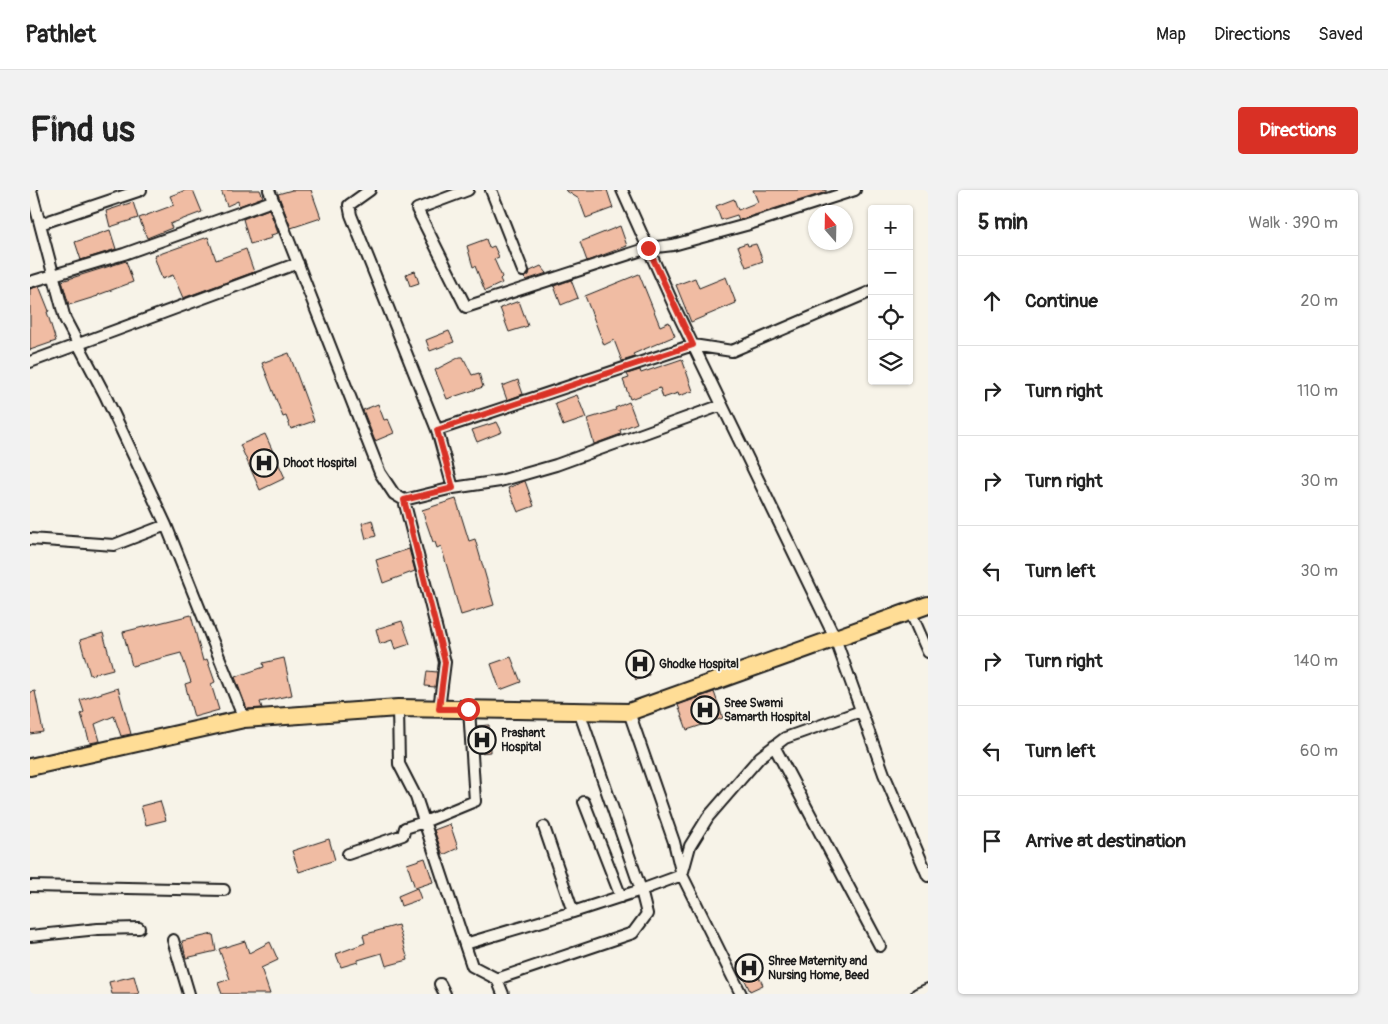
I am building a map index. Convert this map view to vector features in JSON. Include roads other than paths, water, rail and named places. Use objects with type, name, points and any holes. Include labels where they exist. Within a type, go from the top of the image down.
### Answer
[{"type":"main road","points":[[30,767],[244,719],[398,708],[629,712],[928,605]]},
{"type":"street","points":[[31,190],[65,319],[105,395],[166,524],[244,719]]},
{"type":"street","points":[[40,224],[141,190]]},
{"type":"street","points":[[269,190],[380,474],[394,494],[404,500],[453,488],[500,481],[556,465],[722,404]]},
{"type":"street","points":[[370,190],[349,205],[351,215],[437,430],[453,488]]},
{"type":"street","points":[[468,190],[417,209],[466,307],[648,248],[673,246],[855,190]]},
{"type":"street","points":[[491,190],[522,271]]},
{"type":"street","points":[[622,190],[693,345],[835,638],[884,774],[928,876]]},
{"type":"street","points":[[30,282],[124,254],[272,201]]},
{"type":"street","points":[[30,362],[298,263]]},
{"type":"street","points":[[437,430],[693,345],[732,351],[868,293]]},
{"type":"street","points":[[404,500],[445,662],[439,709]]},
{"type":"street","points":[[30,539],[114,545],[166,524]]},
{"type":"street","points":[[910,611],[928,652]]},
{"type":"street","points":[[398,708],[399,764],[416,797],[472,966],[497,979],[503,994]]},
{"type":"street","points":[[348,854],[402,835],[405,828],[475,801],[468,709]]},
{"type":"street","points":[[682,875],[690,846],[708,818],[760,757],[785,738],[861,710]]},
{"type":"street","points":[[497,979],[633,933],[647,914],[641,890],[580,711]]},
{"type":"street","points":[[629,712],[674,842],[682,875],[741,994]]},
{"type":"street","points":[[774,746],[880,946]]},
{"type":"street","points":[[584,802],[621,897]]},
{"type":"street","points":[[544,827],[573,912]]},
{"type":"street","points":[[465,944],[621,897],[682,875]]},
{"type":"street","points":[[30,886],[224,890]]},
{"type":"street","points":[[30,936],[98,929],[140,928]]},
{"type":"street","points":[[173,940],[189,994]]},
{"type":"street","points":[[440,984],[445,994]]},
{"type":"street","points":[[917,994],[928,989]]},
{"type":"place","name":"Dhoot Hospital","points":[[264,463]]},
{"type":"place","name":"Ghodke Hospital","points":[[640,664]]},
{"type":"place","name":"Sree Swami Samarth Hospital","points":[[705,710]]},
{"type":"place","name":"Prashant Hospital","points":[[482,740]]},
{"type":"place","name":"Shree Maternity and Nursing Home, Beed","points":[[749,968]]}]
